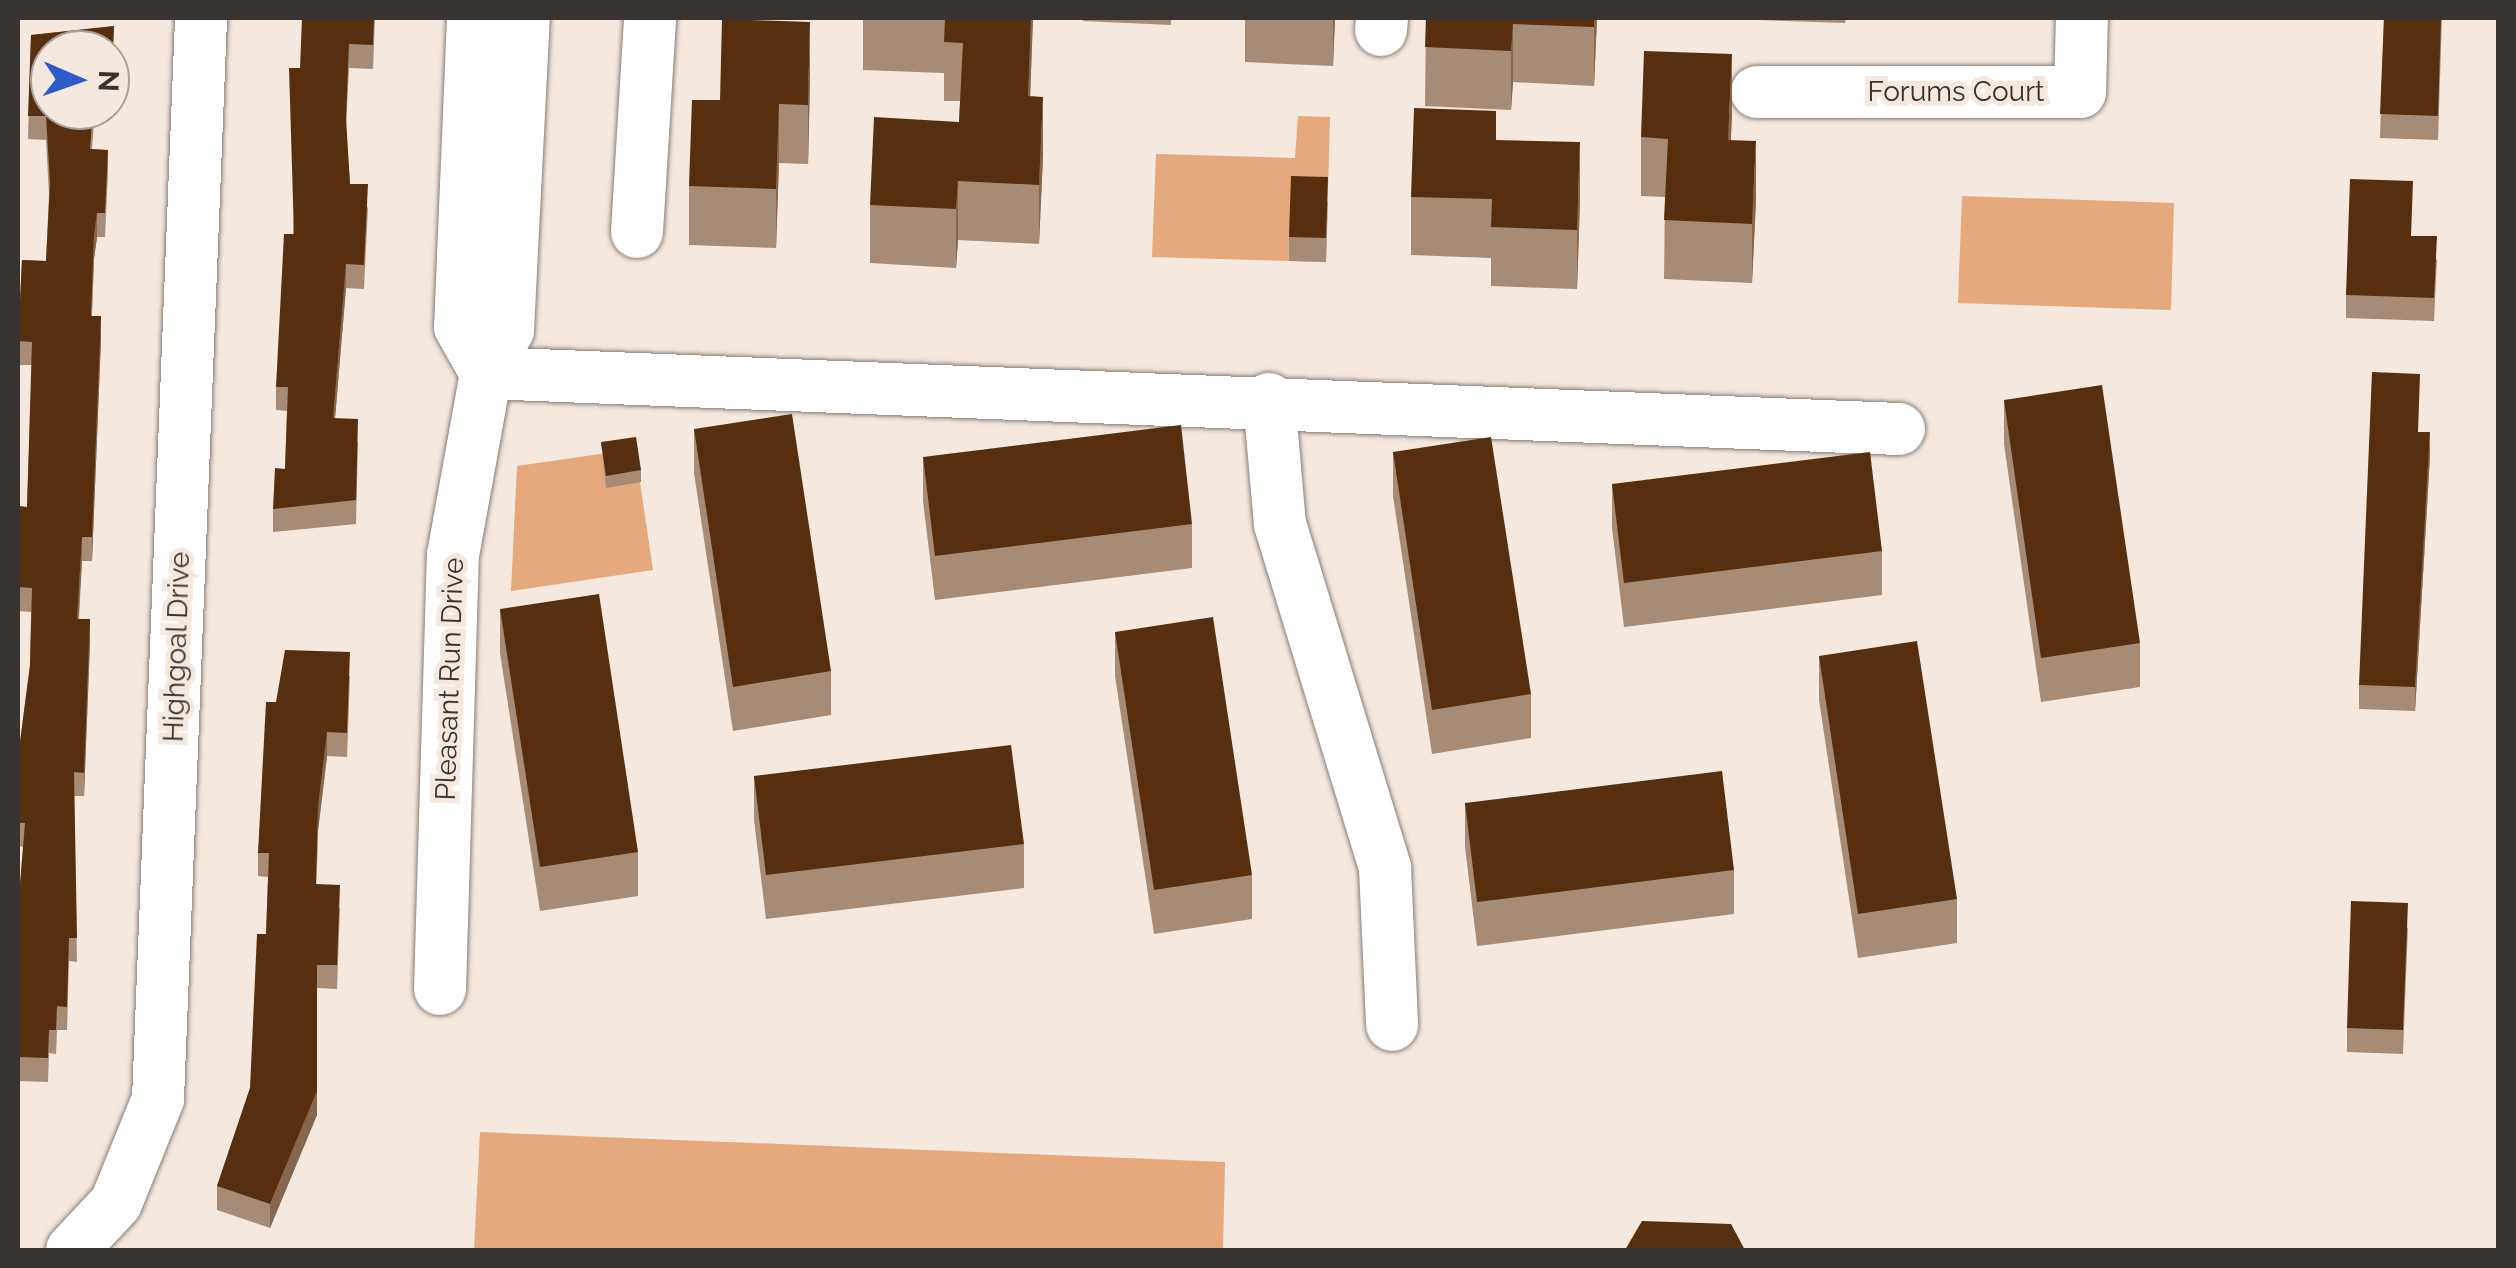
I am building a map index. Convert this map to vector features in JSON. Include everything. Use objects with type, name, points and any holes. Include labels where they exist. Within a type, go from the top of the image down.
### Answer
[{"type":"street","name":"Highgoal Drive","points":[[72,1250],[125,1187],[158,1099],[201,18]]},
{"type":"street","points":[[473,18],[460,328],[486,373],[1268,399],[1899,429]]},
{"type":"street","name":"Pleasant Run Drive","points":[[440,989],[453,555],[486,373],[508,330],[524,18]]},
{"type":"street","points":[[636,232],[650,18]]},
{"type":"street","name":"Forums Court","points":[[1757,92],[2080,92],[2082,18]]},
{"type":"street","points":[[1268,399],[1280,524],[1385,868],[1392,1025]]},
{"type":"shaded area","points":[[1298,116],[1330,117],[1326,262],[1152,257],[1156,154],[1295,158]]},
{"type":"shaded area","points":[[1962,196],[2174,203],[2171,310],[1958,303]]},
{"type":"shaded area","points":[[635,449],[653,570],[511,591],[517,466]]},
{"type":"shaded area","points":[[480,1132],[1225,1162],[1223,1250],[474,1250]]},
{"type":"building","points":[[302,18],[374,18],[373,45],[349,44],[346,118],[350,184],[368,184],[364,265],[346,264],[333,418],[358,419],[356,500],[273,509],[275,468],[285,469],[288,387],[276,387],[284,234],[294,234],[289,68],[300,68]]},
{"type":"building","points":[[945,18],[1031,18],[1028,96],[1043,97],[1039,185],[958,181],[956,209],[870,205],[874,117],[959,122],[963,43],[944,42]]},
{"type":"building","points":[[1426,18],[1594,18],[1594,27],[1513,24],[1511,51],[1425,47]]},
{"type":"building","points":[[2384,18],[2441,18],[2438,116],[2380,114]]},
{"type":"building","points":[[722,19],[810,22],[808,105],[779,104],[776,189],[689,186],[692,100],[720,100]]},
{"type":"building","points":[[114,26],[114,30],[77,30]]},
{"type":"building","points":[[1644,51],[1732,54],[1728,140],[1756,141],[1752,224],[1664,220],[1668,139],[1641,137]]},
{"type":"building","points":[[1414,108],[1496,111],[1496,140],[1580,142],[1577,230],[1491,227],[1492,199],[1411,197]]},
{"type":"building","points":[[47,130],[91,130],[90,149],[108,150],[105,213],[97,213],[94,235],[91,316],[101,316],[92,537],[82,537],[77,619],[90,619],[84,773],[74,772],[77,938],[69,938],[67,1007],[57,1006],[56,1030],[49,1030],[48,1058],[18,1057],[18,909],[25,823],[18,823],[18,742],[30,665],[32,588],[18,587],[18,506],[27,507],[32,342],[18,341],[22,260],[46,261],[50,183]]},
{"type":"building","points":[[1291,176],[1328,177],[1326,238],[1289,237]]},
{"type":"building","points":[[2350,179],[2413,181],[2411,236],[2437,236],[2434,298],[2346,295]]},
{"type":"building","points":[[2372,372],[2420,374],[2418,432],[2430,432],[2415,687],[2359,685]]},
{"type":"building","points":[[2102,385],[2140,643],[2041,658],[2004,400]]},
{"type":"building","points":[[792,414],[831,671],[733,687],[694,429]]},
{"type":"building","points":[[1181,425],[1192,524],[935,556],[923,457]]},
{"type":"building","points":[[636,437],[641,470],[606,476],[601,442]]},
{"type":"building","points":[[1491,437],[1531,694],[1432,710],[1393,452]]},
{"type":"building","points":[[1870,452],[1882,551],[1624,583],[1612,484]]},
{"type":"building","points":[[599,594],[638,852],[540,867],[500,609]]},
{"type":"building","points":[[1213,617],[1252,875],[1154,890],[1115,632]]},
{"type":"building","points":[[1917,641],[1957,899],[1858,914],[1819,656]]},
{"type":"building","points":[[285,650],[350,652],[347,733],[327,732],[318,807],[316,884],[340,885],[337,965],[317,965],[317,1091],[270,1204],[217,1186],[250,1088],[257,934],[266,934],[269,853],[258,853],[266,702],[276,702]]},
{"type":"building","points":[[1011,745],[1024,844],[766,875],[754,776]]},
{"type":"building","points":[[1722,771],[1734,870],[1477,902],[1465,803]]},
{"type":"building","points":[[2351,901],[2408,903],[2403,1030],[2347,1028]]},
{"type":"building","points":[[1642,1221],[1731,1224],[1745,1250],[1625,1250]]}]
